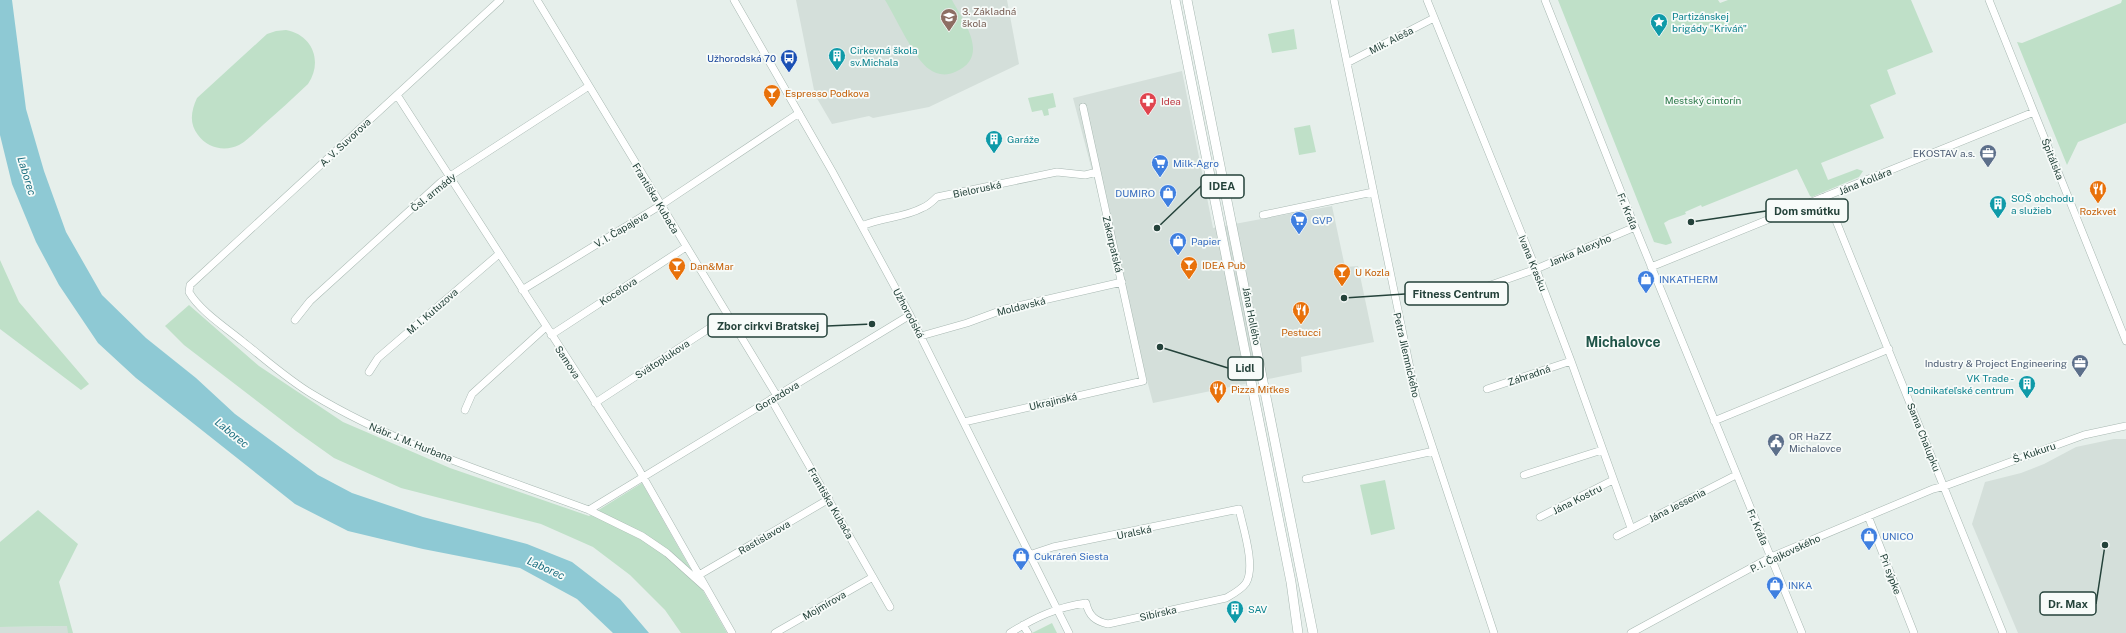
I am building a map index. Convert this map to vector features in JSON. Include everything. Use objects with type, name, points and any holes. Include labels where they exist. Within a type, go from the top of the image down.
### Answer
[{"type":"street","name":"A. V. Suvorova","points":[[190,285],[500,0]]},
{"type":"street","name":"Františka Kubača","points":[[536,0],[728,316],[890,607]]},
{"type":"street","name":"Užhorodská","points":[[734,0],[799,113],[910,315],[1069,633]]},
{"type":"street","name":"Jána Hollého","points":[[1175,0],[1291,582],[1298,633]]},
{"type":"street","name":"Jána Hollého","points":[[1187,0],[1263,373],[1313,633]]},
{"type":"street","name":"Petra Jilemnického","points":[[1334,0],[1416,397],[1494,633]]},
{"type":"street","name":"Ivana Krasku","points":[[1427,0],[1536,269],[1571,360],[1631,528]]},
{"type":"street","name":"Fr. Kráľa","points":[[1545,0],[1651,267],[1802,633]]},
{"type":"street","name":"Špitálska","points":[[1989,0],[2126,341]]},
{"type":"street","name":"Mik. Aleša","points":[[1347,63],[1434,18]]},
{"type":"street","points":[[1185,50],[1196,47]]},
{"type":"street","name":"Čsl. armády","points":[[295,320],[310,301],[442,182],[589,86]]},
{"type":"street","name":"Samova","points":[[397,95],[643,476],[732,633]]},
{"type":"street","name":"Zakarpatská","points":[[1083,107],[1143,381]]},
{"type":"street","name":"Jána Kollára","points":[[1651,267],[2034,112]]},
{"type":"street","name":"V. I. Čapajeva","points":[[522,290],[661,205],[799,113]]},
{"type":"street","name":"Bieloruská","points":[[862,226],[878,219],[920,210],[937,197],[1057,172],[1085,174],[1097,172]]},
{"type":"street","points":[[1263,215],[1373,192]]},
{"type":"street","name":"Sama Chalupku","points":[[1826,196],[1945,486],[2003,633]]},
{"type":"street","name":"Janka Alexyho","points":[[1457,297],[1536,269],[1635,227]]},
{"type":"street","name":"Koceľova","points":[[551,335],[686,247]]},
{"type":"street","name":"M. I. Kutuzova","points":[[369,372],[378,358],[499,254]]},
{"type":"street","name":"Moldavská","points":[[921,336],[967,323],[1005,309],[1122,282]]},
{"type":"street","name":"Nábr. J. M. Hurbana","points":[[190,285],[189,292],[191,295],[229,330],[293,381],[347,414],[399,440],[589,510],[642,536],[667,553],[706,588]]},
{"type":"street","name":"Gorazdova","points":[[643,476],[910,315]]},
{"type":"street","name":"Svätoplukova","points":[[595,403],[728,316]]},
{"type":"street","points":[[465,410],[472,394],[546,327]]},
{"type":"street","points":[[1714,421],[1889,349]]},
{"type":"street","name":"Záhradná","points":[[1487,389],[1571,360]]},
{"type":"street","points":[[1250,375],[1263,373]]},
{"type":"street","name":"Ukrajinská","points":[[964,422],[1143,381]]},
{"type":"street","name":"Š. Kukuru","points":[[1945,486],[2012,460],[2084,435],[2126,426]]},
{"type":"street","points":[[1524,475],[1602,450]]},
{"type":"street","points":[[1306,479],[1434,452]]},
{"type":"street","name":"Jána Jessenia","points":[[1617,536],[1736,475]]},
{"type":"street","points":[[589,510],[643,476]]},
{"type":"street","name":"Jána Kostru","points":[[1540,517],[1613,480]]},
{"type":"street","name":"P. I. Čajkovského","points":[[1631,633],[1770,557],[1932,489],[1945,486]]},
{"type":"street","name":"Rastislavova","points":[[699,575],[829,499]]},
{"type":"street","name":"Uralská","points":[[1029,555],[1054,547],[1239,509],[1250,571],[1240,590]]},
{"type":"street","name":"Pri sýpke","points":[[1868,516],[1914,633]]},
{"type":"street","name":"Mojmírova","points":[[775,633],[873,577]]},
{"type":"street","points":[[1291,582],[1304,580]]},
{"type":"street","name":"Sibírska","points":[[1057,609],[1086,603],[1088,613],[1093,618],[1099,622],[1108,624],[1226,598],[1240,590]]},
{"type":"street","points":[[1010,633],[1057,609]]},
{"type":"street","points":[[1024,625],[1028,633]]},
{"type":"shaded area","points":[[796,0],[1007,0],[1019,64],[929,107],[873,118],[869,116],[832,124],[815,95]]},
{"type":"shaded area","points":[[1182,71],[1213,228],[1332,206],[1345,267],[1358,266],[1374,342],[1301,357],[1302,372],[1153,403],[1073,98]]},
{"type":"shaded area","points":[[2114,439],[2126,439],[2126,633],[2018,633],[1972,524],[1985,482],[2021,473],[2044,464],[2076,447]]},
{"type":"shaded area","points":[[68,626],[68,633],[0,633],[0,627]]},
{"type":"green space","points":[[885,0],[952,0],[963,18],[972,39],[973,48],[971,58],[966,66],[949,74],[938,74],[929,69],[918,57]]},
{"type":"green space","name":"Mestský cintorín","points":[[1558,0],[1718,0],[1720,3],[1728,0],[1911,0],[1933,52],[1887,70],[1896,94],[1870,105],[1884,138],[1821,163],[1828,180],[1857,169],[1863,171],[1859,177],[1812,197],[1810,196],[1797,169],[1702,207],[1701,205],[1685,212],[1686,214],[1669,220],[1664,223],[1672,243],[1666,245],[1654,242]]},
{"type":"green space","points":[[2122,0],[2126,0],[2126,123],[2078,142],[2067,165],[2017,42],[2022,43],[2121,3]]},
{"type":"green space","points":[[1294,29],[1297,49],[1272,53],[1268,34]]},
{"type":"green space","points":[[286,30],[303,37],[309,43],[313,51],[315,67],[308,84],[251,136],[239,145],[228,148],[217,148],[206,143],[195,131],[192,122],[193,108],[197,98],[267,34]]},
{"type":"green space","points":[[1053,93],[1056,107],[1048,109],[1049,115],[1044,116],[1042,110],[1032,112],[1028,98]]},
{"type":"green space","points":[[1310,125],[1316,152],[1299,155],[1294,128]]},
{"type":"green space","points":[[0,260],[19,302],[89,384],[81,390],[0,329]]},
{"type":"green space","points":[[189,305],[259,366],[343,422],[450,468],[589,516],[642,483],[727,633],[681,633],[665,610],[630,575],[593,547],[541,524],[401,488],[334,458],[296,431],[184,345],[165,326]]},
{"type":"green space","points":[[1385,480],[1395,529],[1371,535],[1360,485]]},
{"type":"green space","points":[[38,510],[78,544],[59,582],[73,633],[68,633],[67,626],[0,627],[0,542]]},
{"type":"green space","points":[[1052,623],[1057,633],[1032,633]]},
{"type":"water","name":"Laborec","points":[[0,0],[12,0],[26,109],[44,171],[66,232],[102,295],[146,338],[196,378],[235,414],[318,475],[352,493],[423,517],[527,544],[572,562],[620,599],[649,633],[613,633],[577,599],[520,568],[423,549],[348,531],[295,504],[136,378],[98,343],[59,285],[36,242],[12,184],[0,135]]},
{"type":"place","name":"3. Základná škola","points":[[949,32]]},
{"type":"place","name":"Partizánskej brigády \"Kriváň\"","points":[[1659,37]]},
{"type":"place","name":"Cirkevná škola sv.Michala","points":[[837,71]]},
{"type":"place","name":"Užhorodská 70","points":[[789,73]]},
{"type":"place","name":"Espresso Podkova","points":[[772,108]]},
{"type":"place","name":"Idea","points":[[1148,116]]},
{"type":"place","name":"Garáže","points":[[994,154]]},
{"type":"place","name":"EKOSTAV a.s.","points":[[1988,168]]},
{"type":"place","name":"Milk-Agro","points":[[1160,178]]},
{"type":"place","name":"Rozkvet","points":[[2098,204]]},
{"type":"place","name":"DUMIRO","points":[[1168,208]]},
{"type":"place","name":"SOŠ obchodu a služieb","points":[[1998,219]]},
{"type":"place","name":"Dom smútku","points":[[1691,222]]},
{"type":"place","name":"IDEA","points":[[1157,228]]},
{"type":"place","name":"GVP","points":[[1299,235]]},
{"type":"place","name":"Papier","points":[[1178,256]]},
{"type":"place","name":"IDEA Pub","points":[[1189,280]]},
{"type":"place","name":"Dan&Mar","points":[[677,281]]},
{"type":"place","name":"U Kozla","points":[[1342,287]]},
{"type":"place","name":"INKATHERM","points":[[1646,294]]},
{"type":"place","name":"Fitness Centrum","points":[[1344,298]]},
{"type":"place","name":"Zbor cirkvi Bratskej","points":[[872,324]]},
{"type":"place","name":"Pestucci","points":[[1301,325]]},
{"type":"place","name":"Lidl","points":[[1160,347]]},
{"type":"place","name":"Industry & Project Engineering","points":[[2080,378]]},
{"type":"place","name":"VK Trade - Podnikaťeľské centrum","points":[[2027,399]]},
{"type":"place","name":"Pizza Miťkes","points":[[1218,404]]},
{"type":"place","name":"OR HaZZ Michalovce","points":[[1776,457]]},
{"type":"place","name":"Dr. Max","points":[[2105,545]]},
{"type":"place","name":"UNICO","points":[[1869,551]]},
{"type":"place","name":"Cukráreň Siesta","points":[[1021,571]]},
{"type":"place","name":"INKA","points":[[1775,600]]},
{"type":"place","name":"SAV","points":[[1235,624]]},
{"type":"district","name":"Michalovce","points":[[1623,342]]}]
